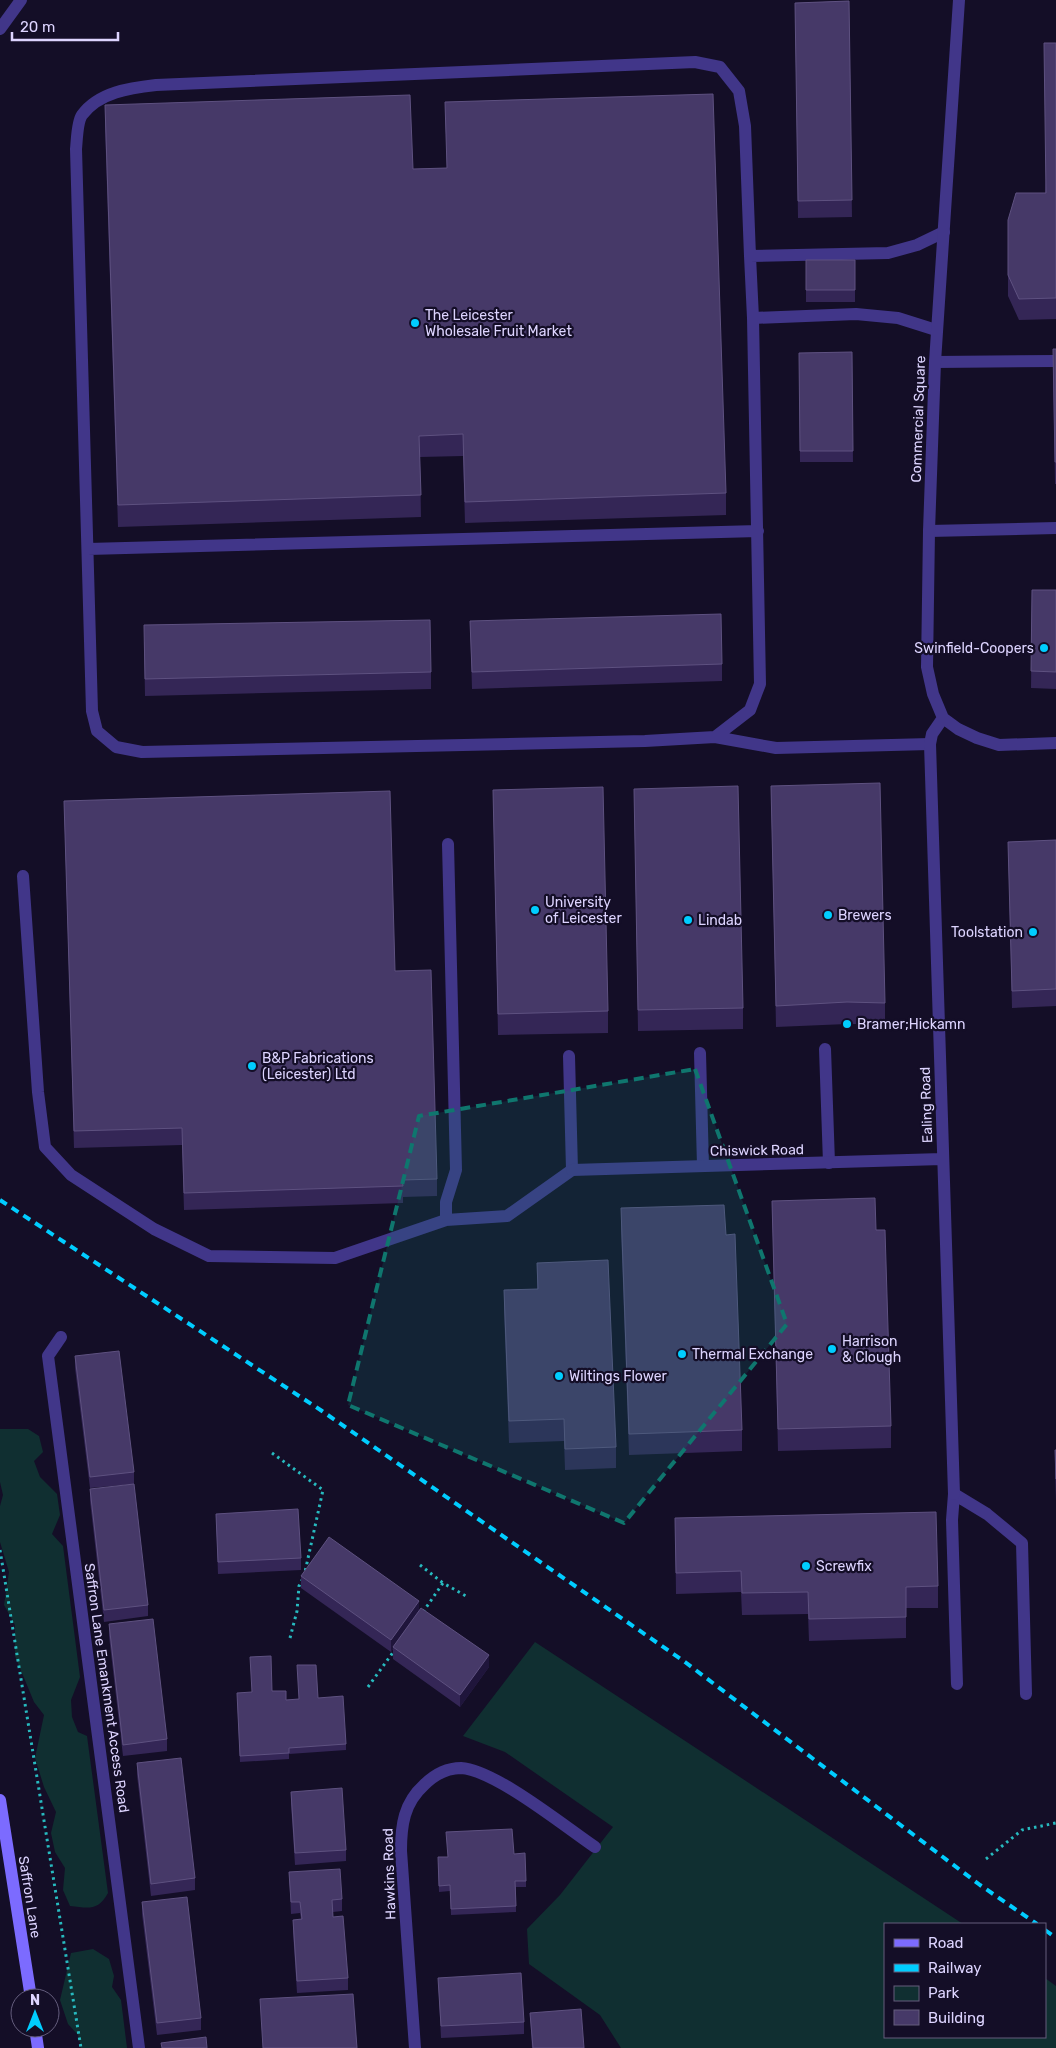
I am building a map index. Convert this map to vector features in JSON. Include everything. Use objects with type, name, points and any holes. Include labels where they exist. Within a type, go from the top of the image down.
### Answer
[{"type":"main road","name":"Saffron Lane","points":[[0,1800],[29,1988]]},
{"type":"street","points":[[0,29],[21,0]]},
{"type":"street","name":"Commercial Square","points":[[943,718],[933,694],[928,667],[929,532],[936,330],[959,0]]},
{"type":"street","points":[[715,737],[750,710],[760,684],[753,318],[745,126],[739,91],[720,68],[695,62],[156,84],[128,89],[99,99],[81,116],[76,149],[92,712],[98,731],[116,747],[142,752],[645,741],[715,737],[776,748],[930,744]]},
{"type":"street","points":[[750,256],[888,253],[917,244],[944,232]]},
{"type":"street","points":[[753,318],[856,314],[898,318],[936,330]]},
{"type":"street","points":[[935,362],[1056,361]]},
{"type":"street","points":[[929,532],[1056,528]]},
{"type":"street","points":[[88,549],[758,531]]},
{"type":"street","points":[[943,718],[958,729],[977,738],[999,744],[1056,742]]},
{"type":"street","name":"Ealing Road","points":[[943,718],[932,734],[930,744],[954,1494],[952,1520],[957,1684]]},
{"type":"street","points":[[446,1220],[446,1202],[456,1170],[448,844]]},
{"type":"street","points":[[23,876],[38,1092],[45,1147],[70,1176],[154,1229],[209,1256],[335,1258],[446,1220],[507,1216],[572,1170],[569,1056]]},
{"type":"street","points":[[825,1049],[829,1163]]},
{"type":"street","points":[[700,1053],[702,1166]]},
{"type":"street","name":"Chiswick Road","points":[[572,1170],[942,1159]]},
{"type":"street","name":"Saffron Lane Emankment Access Road","points":[[61,1337],[48,1356],[140,2048]]},
{"type":"street","points":[[954,1494],[988,1514],[1022,1543],[1026,1694]]},
{"type":"street","name":"Hawkins Road","points":[[415,2048],[401,1851],[401,1825],[409,1805],[419,1789],[441,1772],[460,1768],[482,1772],[501,1782],[595,1847]]},
{"type":"path","points":[[272,1453],[324,1490],[306,1572],[299,1586],[297,1611],[290,1638]]},
{"type":"path","points":[[0,1550],[81,2048]]},
{"type":"path","points":[[420,1565],[444,1583],[466,1596]]},
{"type":"path","points":[[420,1615],[444,1583]]},
{"type":"path","points":[[368,1687],[397,1647]]},
{"type":"path","points":[[986,1859],[1022,1830],[1056,1823]]},
{"type":"highlighted area","points":[[695,1069],[787,1324],[624,1523],[348,1405],[419,1116]]},
{"type":"green space","points":[[0,1429],[28,1429],[39,1436],[43,1452],[34,1461],[40,1477],[57,1494],[60,1515],[52,1534],[63,1546],[80,1677],[71,1700],[72,1717],[78,1732],[87,1736],[108,1893],[101,1903],[92,1907],[70,1906],[63,1890],[65,1868],[55,1852],[51,1833],[56,1812],[44,1787],[35,1758],[44,1715],[34,1702],[15,1656],[15,1625],[4,1605],[9,1572],[0,1542],[0,1506],[3,1495],[0,1482]]},
{"type":"green space","points":[[535,1642],[961,1923],[884,1923],[884,2038],[1046,2038],[1046,1979],[1056,1986],[1056,2048],[621,2048],[600,2015],[529,1964],[527,1929],[560,1895],[613,1827],[505,1752],[463,1736]]},
{"type":"green space","points":[[93,1949],[109,1959],[114,1976],[112,1987],[121,2000],[127,2048],[81,2048],[78,2035],[68,2024],[60,2000],[71,1953]]},
{"type":"building","points":[[849,1],[852,200],[798,201],[795,3]]},
{"type":"building","points":[[1044,43],[1056,43],[1056,298],[1019,299],[1008,275],[1008,220],[1016,193],[1046,193]]},
{"type":"building","name":"The Leicester Wholesale Fruit Market","points":[[713,94],[726,493],[465,502],[463,434],[419,436],[421,495],[118,505],[105,105],[410,95],[413,169],[447,168],[445,102]]},
{"type":"building","points":[[806,260],[855,260],[855,290],[806,290]]},
{"type":"building","points":[[1053,349],[1056,349],[1056,462],[1055,462]]},
{"type":"building","points":[[852,352],[853,451],[800,451],[799,353]]},
{"type":"building","name":"Swinfield-Coopers","points":[[1032,590],[1056,590],[1056,672],[1031,671]]},
{"type":"building","points":[[721,614],[722,664],[472,672],[470,621]]},
{"type":"building","points":[[430,620],[431,672],[145,679],[144,625]]},
{"type":"building","name":"Brewers","points":[[880,783],[885,1003],[847,1002],[776,1006],[771,786]]},
{"type":"building","name":"Lindab","points":[[738,786],[743,1008],[638,1010],[634,789]]},
{"type":"building","points":[[603,787],[608,1011],[498,1014],[493,790]]},
{"type":"building","name":"B&P Fabrications (Leicester) Ltd","points":[[390,791],[395,971],[431,970],[437,1179],[402,1180],[403,1186],[184,1193],[182,1128],[74,1131],[64,801]]},
{"type":"building","name":"Toolstation","points":[[1056,840],[1056,989],[1012,991],[1008,842]]},
{"type":"building","name":"Harrison & Clough","points":[[875,1198],[876,1230],[885,1230],[891,1426],[778,1429],[772,1201]]},
{"type":"building","name":"Thermal Exchange","points":[[724,1205],[726,1235],[735,1234],[742,1430],[629,1434],[621,1208]]},
{"type":"building","name":"Wiltings Flower","points":[[608,1260],[616,1447],[565,1449],[564,1419],[509,1421],[504,1290],[538,1289],[537,1263]]},
{"type":"building","points":[[119,1351],[134,1472],[90,1477],[75,1356]]},
{"type":"building","points":[[134,1484],[148,1605],[104,1610],[90,1489]]},
{"type":"building","points":[[298,1509],[301,1558],[218,1562],[216,1514]]},
{"type":"building","name":"Screwfix","points":[[936,1512],[938,1586],[906,1587],[906,1617],[809,1619],[808,1592],[742,1593],[741,1571],[676,1573],[675,1518]]},
{"type":"building","points":[[329,1537],[419,1601],[391,1640],[301,1576]]},
{"type":"building","points":[[421,1608],[489,1655],[460,1695],[393,1647]]},
{"type":"building","points":[[153,1619],[167,1739],[123,1745],[109,1624]]},
{"type":"building","points":[[271,1656],[272,1691],[286,1691],[286,1700],[299,1699],[297,1665],[316,1665],[318,1698],[343,1696],[346,1744],[289,1748],[289,1753],[240,1756],[237,1693],[252,1692],[250,1657]]},
{"type":"building","points":[[181,1758],[195,1878],[151,1884],[137,1763]]},
{"type":"building","points":[[342,1788],[346,1850],[295,1853],[291,1792]]},
{"type":"building","points":[[512,1829],[514,1854],[525,1853],[526,1881],[515,1881],[516,1906],[451,1909],[450,1885],[439,1886],[438,1857],[448,1857],[446,1832]]},
{"type":"building","points":[[340,1869],[342,1899],[332,1900],[333,1917],[343,1916],[348,1978],[297,1981],[293,1920],[302,1919],[300,1902],[291,1902],[289,1872]]},
{"type":"building","points":[[187,1897],[201,2018],[157,2023],[142,1902]]},
{"type":"building","points":[[521,1973],[524,2022],[441,2026],[438,1978]]},
{"type":"building","points":[[353,1994],[357,2048],[263,2048],[260,1999]]},
{"type":"building","points":[[581,2009],[584,2048],[533,2048],[530,2013]]},
{"type":"building","points":[[206,2037],[207,2048],[162,2048],[161,2043]]},
{"type":"railway","points":[[0,1200],[322,1411],[685,1662],[980,1885],[1036,1923]]},
{"type":"railway","points":[[1046,1931],[1056,1938]]},
{"type":"place","name":"The Leicester Wholesale Fruit Market","points":[[415,323]]},
{"type":"place","name":"Swinfield-Coopers","points":[[1044,648]]},
{"type":"place","name":"University of Leicester","points":[[535,910]]},
{"type":"place","name":"Brewers","points":[[828,915]]},
{"type":"place","name":"Lindab","points":[[688,920]]},
{"type":"place","name":"Toolstation","points":[[1033,932]]},
{"type":"place","name":"Bramer;Hickamn","points":[[847,1024]]},
{"type":"place","name":"B&P Fabrications (Leicester) Ltd","points":[[252,1066]]},
{"type":"place","name":"Harrison & Clough","points":[[832,1349]]},
{"type":"place","name":"Thermal Exchange","points":[[682,1354]]},
{"type":"place","name":"Wiltings Flower","points":[[559,1376]]},
{"type":"place","name":"Screwfix","points":[[806,1566]]}]
